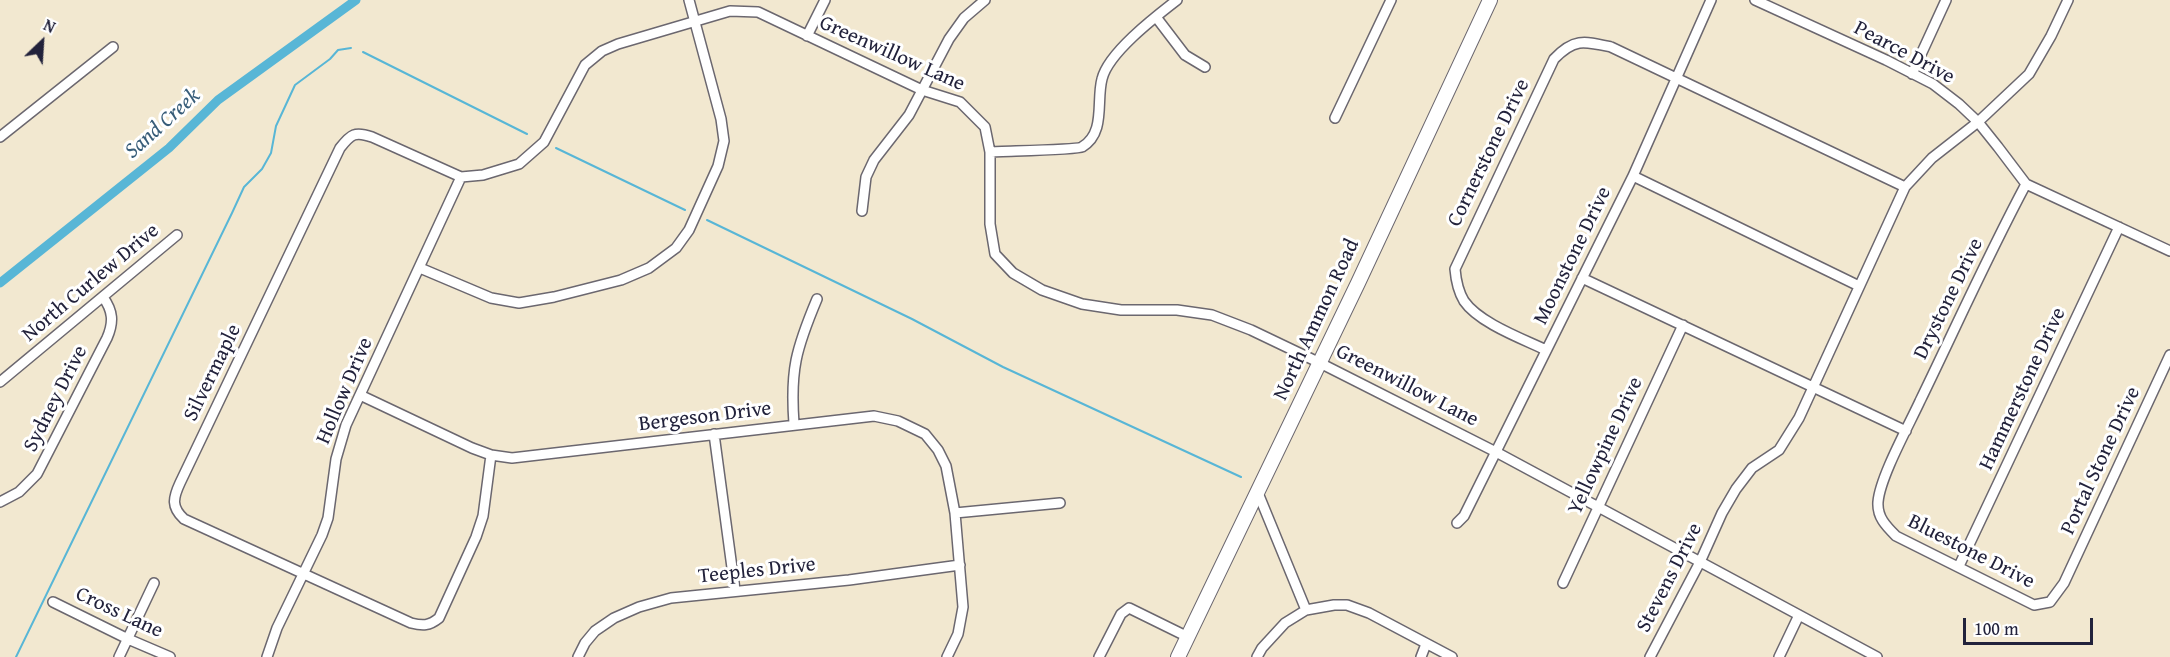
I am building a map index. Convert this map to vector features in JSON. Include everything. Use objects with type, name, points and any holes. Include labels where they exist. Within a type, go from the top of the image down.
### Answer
[{"type":"main road","name":"North Ammon Road","points":[[1178,657],[1320,363],[1490,0]]},
{"type":"street","points":[[420,268],[491,298],[519,303],[554,297],[621,280],[649,268],[676,248],[689,230],[718,166],[724,141],[721,119],[689,0]]},
{"type":"street","points":[[807,36],[825,0]]},
{"type":"street","points":[[862,211],[866,177],[874,160],[909,115],[949,39],[964,18],[985,0]]},
{"type":"street","points":[[990,152],[1080,148],[1093,137],[1100,112],[1102,79],[1112,58],[1177,0]]},
{"type":"street","points":[[1335,117],[1391,0]]},
{"type":"street","name":"Moonstone Drive","points":[[1457,523],[1464,516],[1633,176],[1711,0]]},
{"type":"street","name":"Pearce Drive","points":[[1755,0],[1933,84],[1978,122],[2025,184],[2170,251]]},
{"type":"street","points":[[1912,74],[1946,0]]},
{"type":"street","name":"Stevens Drive","points":[[1650,657],[1736,489],[1752,468],[1779,450],[1799,418],[1905,187],[1932,158],[1978,122],[2030,74],[2068,0]]},
{"type":"street","name":"Greenwillow Lane","points":[[461,177],[503,170],[519,164],[534,152],[554,127],[585,65],[602,51],[618,44],[730,11],[758,12],[922,90],[960,102],[985,127],[990,152],[990,224],[995,254],[1012,273],[1042,290],[1082,304],[1121,310],[1177,310],[1212,315],[1251,330],[1496,452],[1877,657]]},
{"type":"street","points":[[1156,17],[1185,55],[1205,67]]},
{"type":"street","name":"Cornerstone Drive","points":[[1546,350],[1484,318],[1465,303],[1457,286],[1455,269],[1554,59],[1566,47],[1586,42],[1611,47],[1905,187]]},
{"type":"street","points":[[0,137],[113,47]]},
{"type":"street","name":"Silvermaple","points":[[461,177],[360,132],[349,136],[340,148],[174,494],[177,512],[184,519],[411,623],[423,626],[432,624],[439,618],[476,537],[483,516],[491,455]]},
{"type":"street","points":[[1633,176],[1859,286]]},
{"type":"street","name":"Hollow Drive","points":[[267,657],[277,628],[328,518],[340,442],[461,177]]},
{"type":"street","name":"Drystone Drive","points":[[1906,430],[2025,184]]},
{"type":"street","name":"Hammerstone Drive","points":[[1959,566],[2119,227]]},
{"type":"street","name":"North Curlew Drive","points":[[0,382],[177,235]]},
{"type":"street","points":[[1582,278],[1906,430]]},
{"type":"street","name":"Sydney Drive","points":[[0,502],[19,492],[37,474],[102,348],[113,324],[108,304],[103,297]]},
{"type":"street","points":[[794,424],[792,399],[794,365],[802,333],[817,299]]},
{"type":"street","name":"Yellowpine Drive","points":[[1563,583],[1683,325]]},
{"type":"street","name":"Portal Stone Drive","points":[[2064,583],[2170,355]]},
{"type":"street","name":"Bergeson Drive","points":[[360,395],[472,448],[491,455],[512,458],[874,416],[898,421],[925,434],[938,450],[946,466],[955,513],[963,607],[958,634],[947,657]]},
{"type":"street","name":"Bluestone Drive","points":[[1906,430],[1878,501],[1879,516],[1896,536],[2034,604],[2050,602],[2064,583]]},
{"type":"street","points":[[714,434],[735,590]]},
{"type":"street","points":[[1258,493],[1306,610]]},
{"type":"street","points":[[955,513],[1060,504]]},
{"type":"street","name":"Teeples Drive","points":[[578,657],[585,643],[595,631],[614,618],[639,607],[671,598],[849,580],[960,565]]},
{"type":"street","points":[[119,657],[154,583]]},
{"type":"street","name":"Cross Lane","points":[[53,602],[170,657]]},
{"type":"street","points":[[1257,657],[1262,648],[1285,623],[1306,610],[1334,605],[1347,605],[1369,613],[1452,657]]},
{"type":"street","points":[[1099,657],[1121,614],[1129,609],[1188,637]]},
{"type":"street","points":[[1779,657],[1799,615]]},
{"type":"street","points":[[1421,657],[1426,644]]},
{"type":"waterway","name":"Sand Creek","points":[[0,283],[169,148],[218,100],[356,0]]},
{"type":"waterway","points":[[16,657],[244,187],[262,169],[271,153],[276,126],[295,85],[330,59],[338,50],[351,48]]},
{"type":"waterway","points":[[363,52],[527,134]]},
{"type":"waterway","points":[[556,148],[685,210]]},
{"type":"waterway","points":[[707,220],[912,319],[1003,367],[1241,477]]}]
